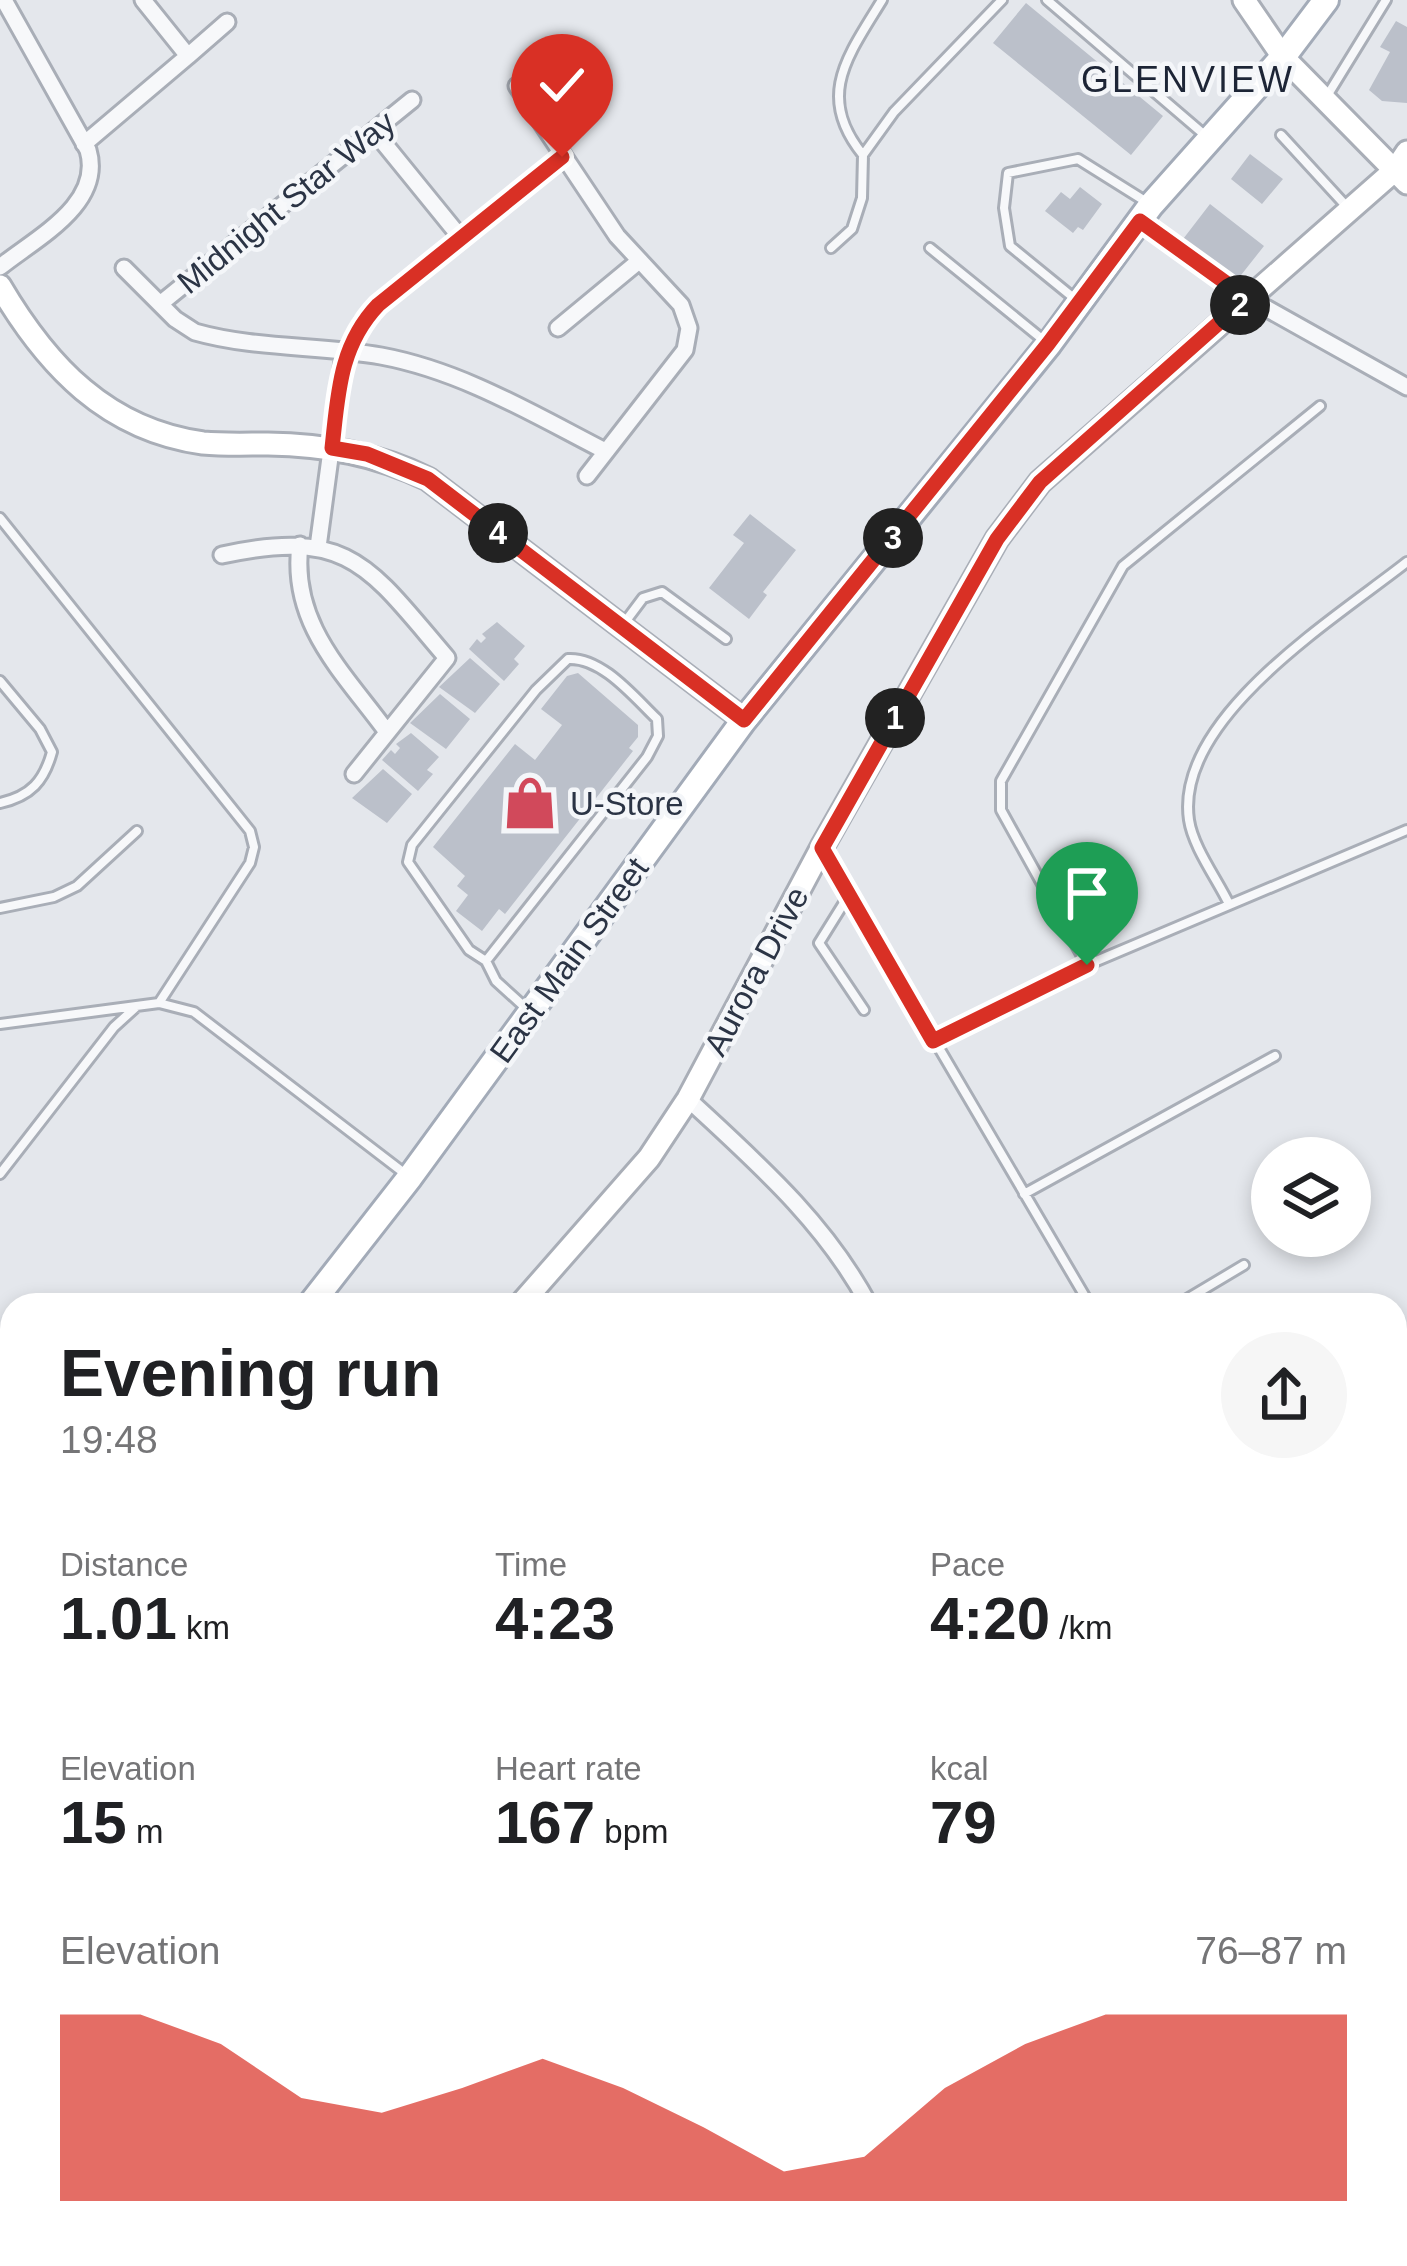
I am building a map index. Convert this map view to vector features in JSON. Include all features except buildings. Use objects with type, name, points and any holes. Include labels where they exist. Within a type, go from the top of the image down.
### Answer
[{"type":"main road","name":"East Main Street","points":[[319,1293],[410,1177],[744,720],[1048,344],[1146,213],[1283,57],[1326,0]]},
{"type":"street","points":[[0,267],[82,200],[91,171],[84,143],[4,0]]},
{"type":"street","points":[[143,0],[188,56]]},
{"type":"street","points":[[1244,0],[1283,57],[1324,100],[1403,168]]},
{"type":"street","points":[[84,143],[226,22]]},
{"type":"street","points":[[517,86],[604,218],[681,305],[688,322],[687,345],[587,476]]},
{"type":"street","name":"Midnight Star Way","points":[[160,304],[412,100]]},
{"type":"street","points":[[374,131],[461,238]]},
{"type":"street","points":[[318,548],[347,352],[362,323],[378,305],[562,157]]},
{"type":"street","name":"Aurora Drive","points":[[532,1293],[649,1158],[688,1100],[822,848],[997,539],[1040,482],[1349,209],[1403,168]]},
{"type":"street","points":[[558,328],[639,261]]},
{"type":"street","points":[[124,268],[185,326],[209,336],[403,361],[464,380],[604,452]]},
{"type":"street","points":[[0,286],[60,372],[102,406],[176,437],[206,443],[332,448],[367,454],[428,479],[744,720]]},
{"type":"street","points":[[1247,298],[1407,387]]},
{"type":"street","points":[[221,555],[267,545],[336,552],[369,570],[447,658],[354,774]]},
{"type":"street","points":[[300,545],[297,584],[313,627],[388,732]]},
{"type":"street","points":[[688,1100],[797,1201],[863,1293]]},
{"type":"lane","points":[[863,155],[845,134],[836,97],[854,46],[882,0]]},
{"type":"lane","points":[[831,248],[851,229],[857,214],[863,155],[894,112],[1001,0]]},
{"type":"lane","points":[[1047,0],[1208,138]]},
{"type":"lane","points":[[1324,100],[1386,0]]},
{"type":"lane","points":[[1281,135],[1349,209]]},
{"type":"lane","points":[[1080,303],[1010,246],[1004,208],[1008,172],[1078,159],[1247,298]]},
{"type":"lane","points":[[929,248],[1048,344]]},
{"type":"lane","points":[[1087,965],[1001,810],[1001,781],[1123,566],[1320,406]]},
{"type":"lane","points":[[0,518],[250,830],[254,847],[250,862],[159,1003]]},
{"type":"lane","points":[[1229,904],[1190,824],[1190,780],[1222,718],[1252,685],[1407,562]]},
{"type":"lane","points":[[621,627],[643,598],[662,592],[726,639]]},
{"type":"lane","points":[[486,961],[647,757],[658,736],[657,719],[583,658],[568,659],[536,690],[412,845],[408,862],[469,950],[486,961],[496,980],[530,1012]]},
{"type":"lane","points":[[0,681],[40,729],[52,752],[44,780],[17,800],[0,803]]},
{"type":"lane","points":[[0,908],[54,897],[77,886],[137,830]]},
{"type":"lane","points":[[933,1041],[1087,965],[1407,830]]},
{"type":"lane","points":[[822,848],[1083,1293]]},
{"type":"lane","points":[[848,898],[819,943],[864,1010]]},
{"type":"lane","points":[[0,1024],[159,1003],[194,1012],[410,1177]]},
{"type":"lane","points":[[0,1174],[114,1027],[137,1006]]},
{"type":"lane","points":[[1024,1194],[1275,1056]]},
{"type":"lane","points":[[1197,1293],[1244,1264]]},
{"type":"place","name":"U-Store","points":[[530,803]]},
{"type":"district","name":"GLENVIEW","points":[[1188,79]]},
{"type":"route","points":[[562,157],[378,305],[362,323],[343,361],[332,448],[367,454],[428,479],[744,720],[986,423],[1140,221],[1247,298],[1040,482],[997,539],[822,848],[933,1041],[1087,965]]}]
